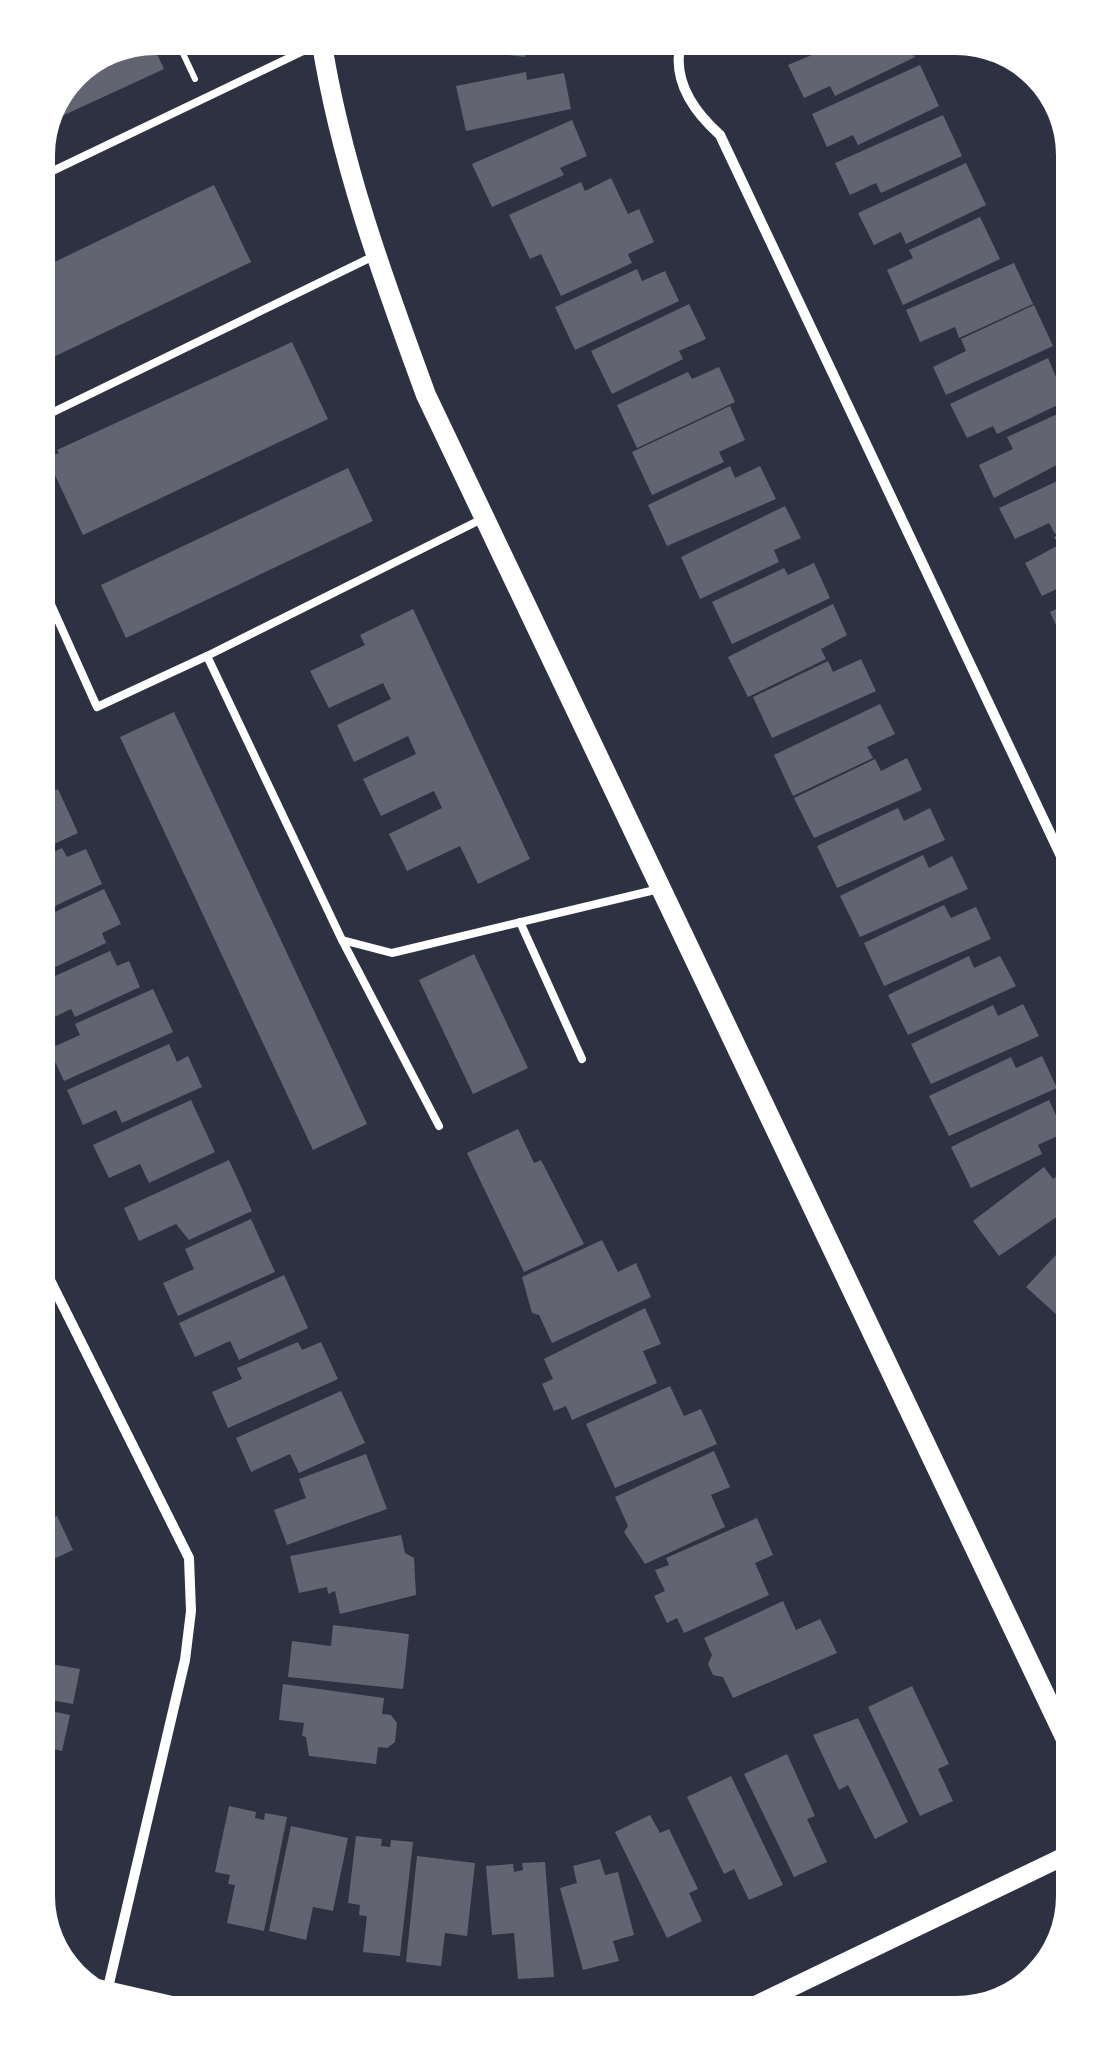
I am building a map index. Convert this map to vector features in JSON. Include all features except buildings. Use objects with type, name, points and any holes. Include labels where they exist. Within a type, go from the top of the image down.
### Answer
[{"type":"main road","points":[[323,55],[329,91],[375,256],[426,395],[1056,1720]]},
{"type":"street","points":[[680,55],[678,72],[696,114],[720,134],[1056,845]]},
{"type":"street","points":[[55,1290],[189,1558],[191,1611],[185,1660],[109,1985]]},
{"type":"street","points":[[773,1996],[1056,1860]]},
{"type":"lane","points":[[55,170],[291,55]]},
{"type":"lane","points":[[55,410],[375,256]]},
{"type":"lane","points":[[55,614],[96,707],[482,519]]},
{"type":"lane","points":[[207,656],[342,940],[439,1126]]},
{"type":"lane","points":[[342,940],[392,953],[659,888]]},
{"type":"lane","points":[[520,922],[582,1059]]},
{"type":"path","points":[[183,55],[205,98]]}]
